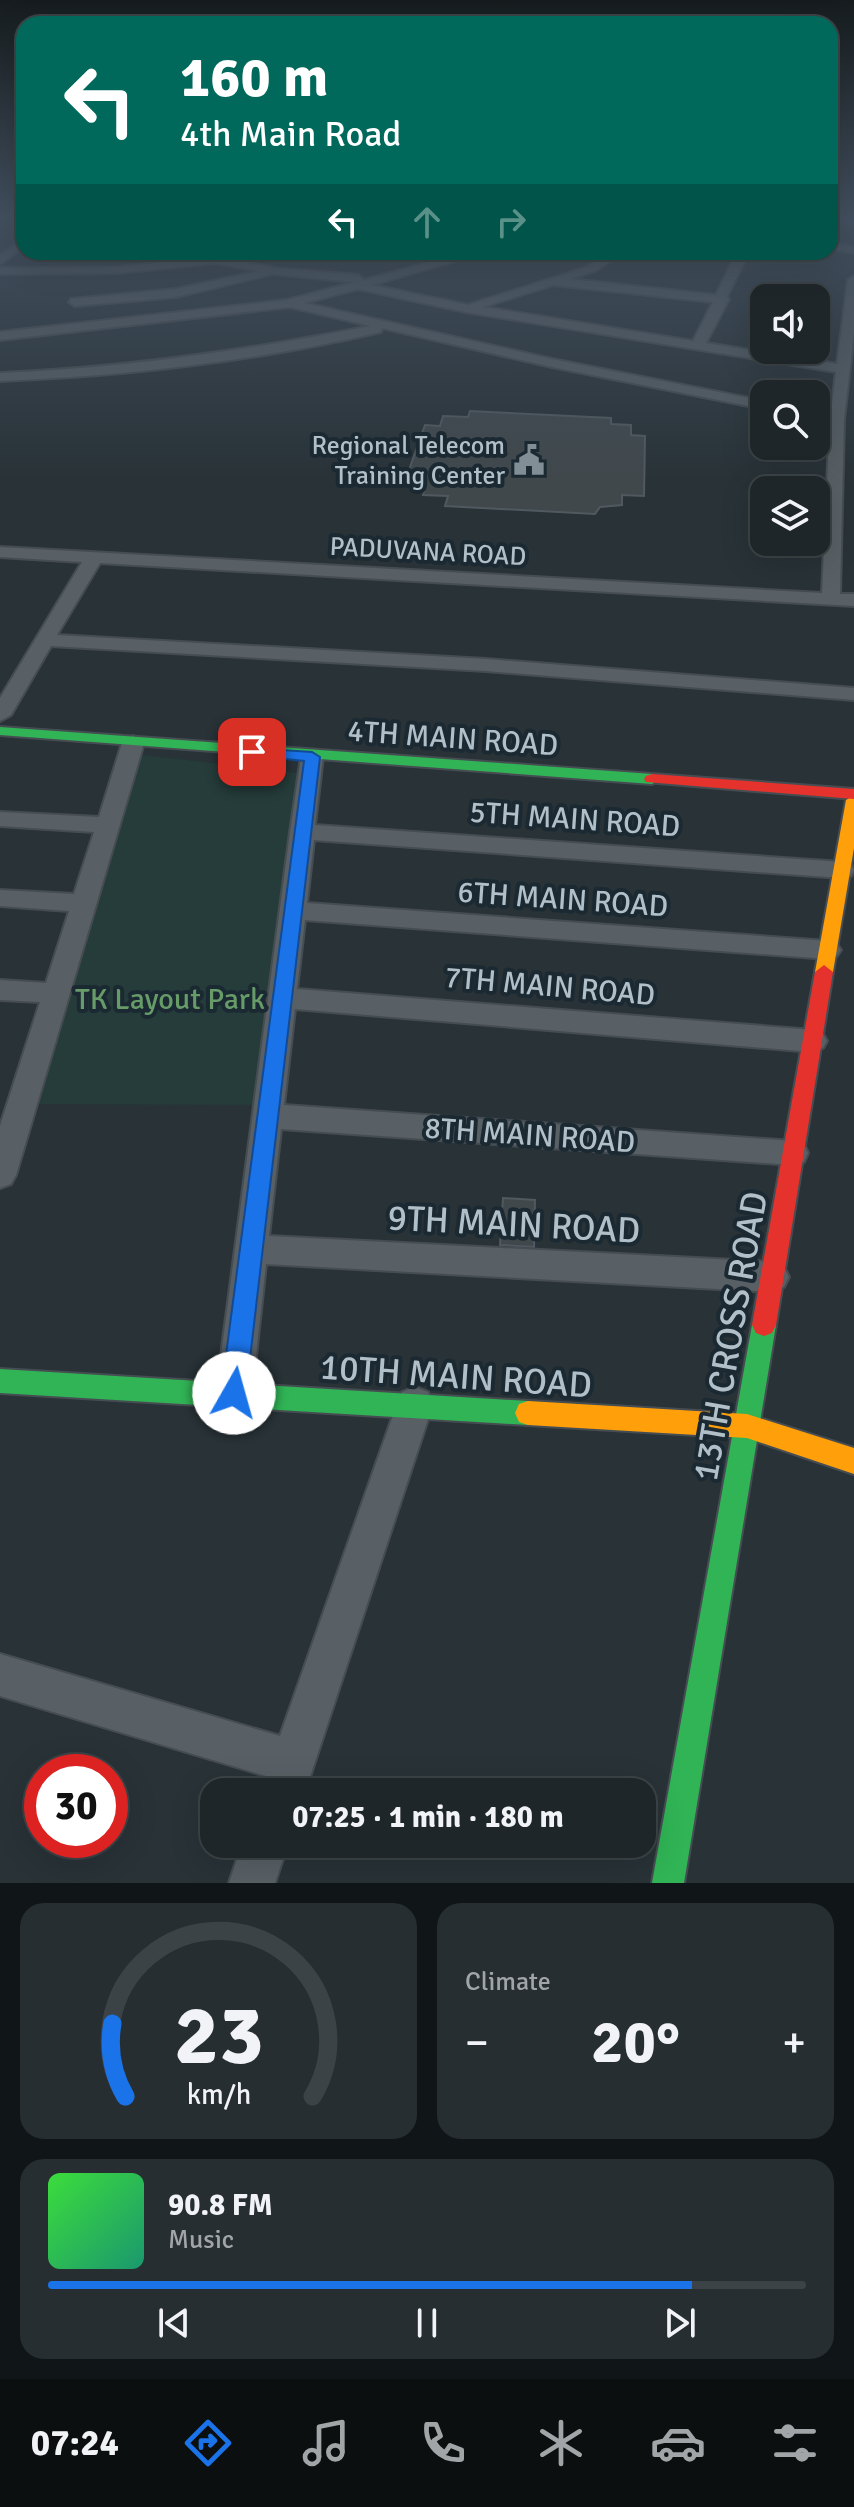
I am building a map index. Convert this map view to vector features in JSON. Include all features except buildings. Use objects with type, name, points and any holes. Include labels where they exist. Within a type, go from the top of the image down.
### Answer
[{"type":"street","points":[[64,330],[73,306]]},
{"type":"street","points":[[0,336],[272,306]]},
{"type":"street","points":[[296,306],[552,363],[750,402]]},
{"type":"street","points":[[456,306],[843,369]]},
{"type":"street","points":[[466,308],[473,306]]},
{"type":"street","points":[[697,347],[719,306]]},
{"type":"street","points":[[831,598],[837,419],[851,306]]},
{"type":"street","points":[[0,377],[130,369],[224,357],[387,326]]},
{"type":"street","points":[[830,418],[854,422]]},
{"type":"street","name":"PADUVANA ROAD","points":[[0,552],[854,600]]},
{"type":"street","points":[[0,715],[93,559]]},
{"type":"street","points":[[46,640],[486,665],[854,694]]},
{"type":"street","name":"4TH MAIN ROAD","points":[[0,731],[854,797]]},
{"type":"street","points":[[0,1175],[11,1102],[55,993],[133,743]]},
{"type":"street","points":[[234,1393],[312,757]]},
{"type":"street","name":"13TH CROSS ROAD","points":[[668,1883],[854,797]]},
{"type":"street","points":[[0,819],[107,825]]},
{"type":"street","name":"5TH MAIN ROAD","points":[[302,832],[842,870]]},
{"type":"street","points":[[0,898],[83,903]]},
{"type":"street","name":"6TH MAIN ROAD","points":[[293,911],[828,950]]},
{"type":"street","points":[[0,990],[55,993]]},
{"type":"street","name":"7TH MAIN ROAD","points":[[282,998],[813,1041]]},
{"type":"street","name":"8TH MAIN ROAD","points":[[267,1116],[793,1153]]},
{"type":"street","name":"9TH MAIN ROAD","points":[[251,1249],[772,1277]]},
{"type":"street","name":"10TH MAIN ROAD","points":[[0,1381],[747,1426],[854,1461]]},
{"type":"street","points":[[0,1675],[288,1777],[415,1404]]},
{"type":"street","points":[[252,1883],[260,1858]]},
{"type":"green space","name":"TK Layout Park","points":[[135,754],[305,774],[261,1105],[29,1104]]},
{"type":"traffic: fast","points":[[0,731],[652,779]]},
{"type":"traffic: fast","points":[[668,1883],[764,1325]]},
{"type":"traffic: fast","points":[[0,1381],[528,1413]]},
{"type":"traffic: slow","points":[[824,972],[854,800]]},
{"type":"traffic: slow","points":[[528,1413],[747,1426],[854,1461]]},
{"type":"traffic: jam","points":[[652,779],[854,794]]},
{"type":"traffic: jam","points":[[764,1325],[824,972]]},
{"type":"place","name":"Regional Telecom Training Center","points":[[529,460]]},
{"type":"route","points":[[234,1393],[312,757],[252,752]]}]
